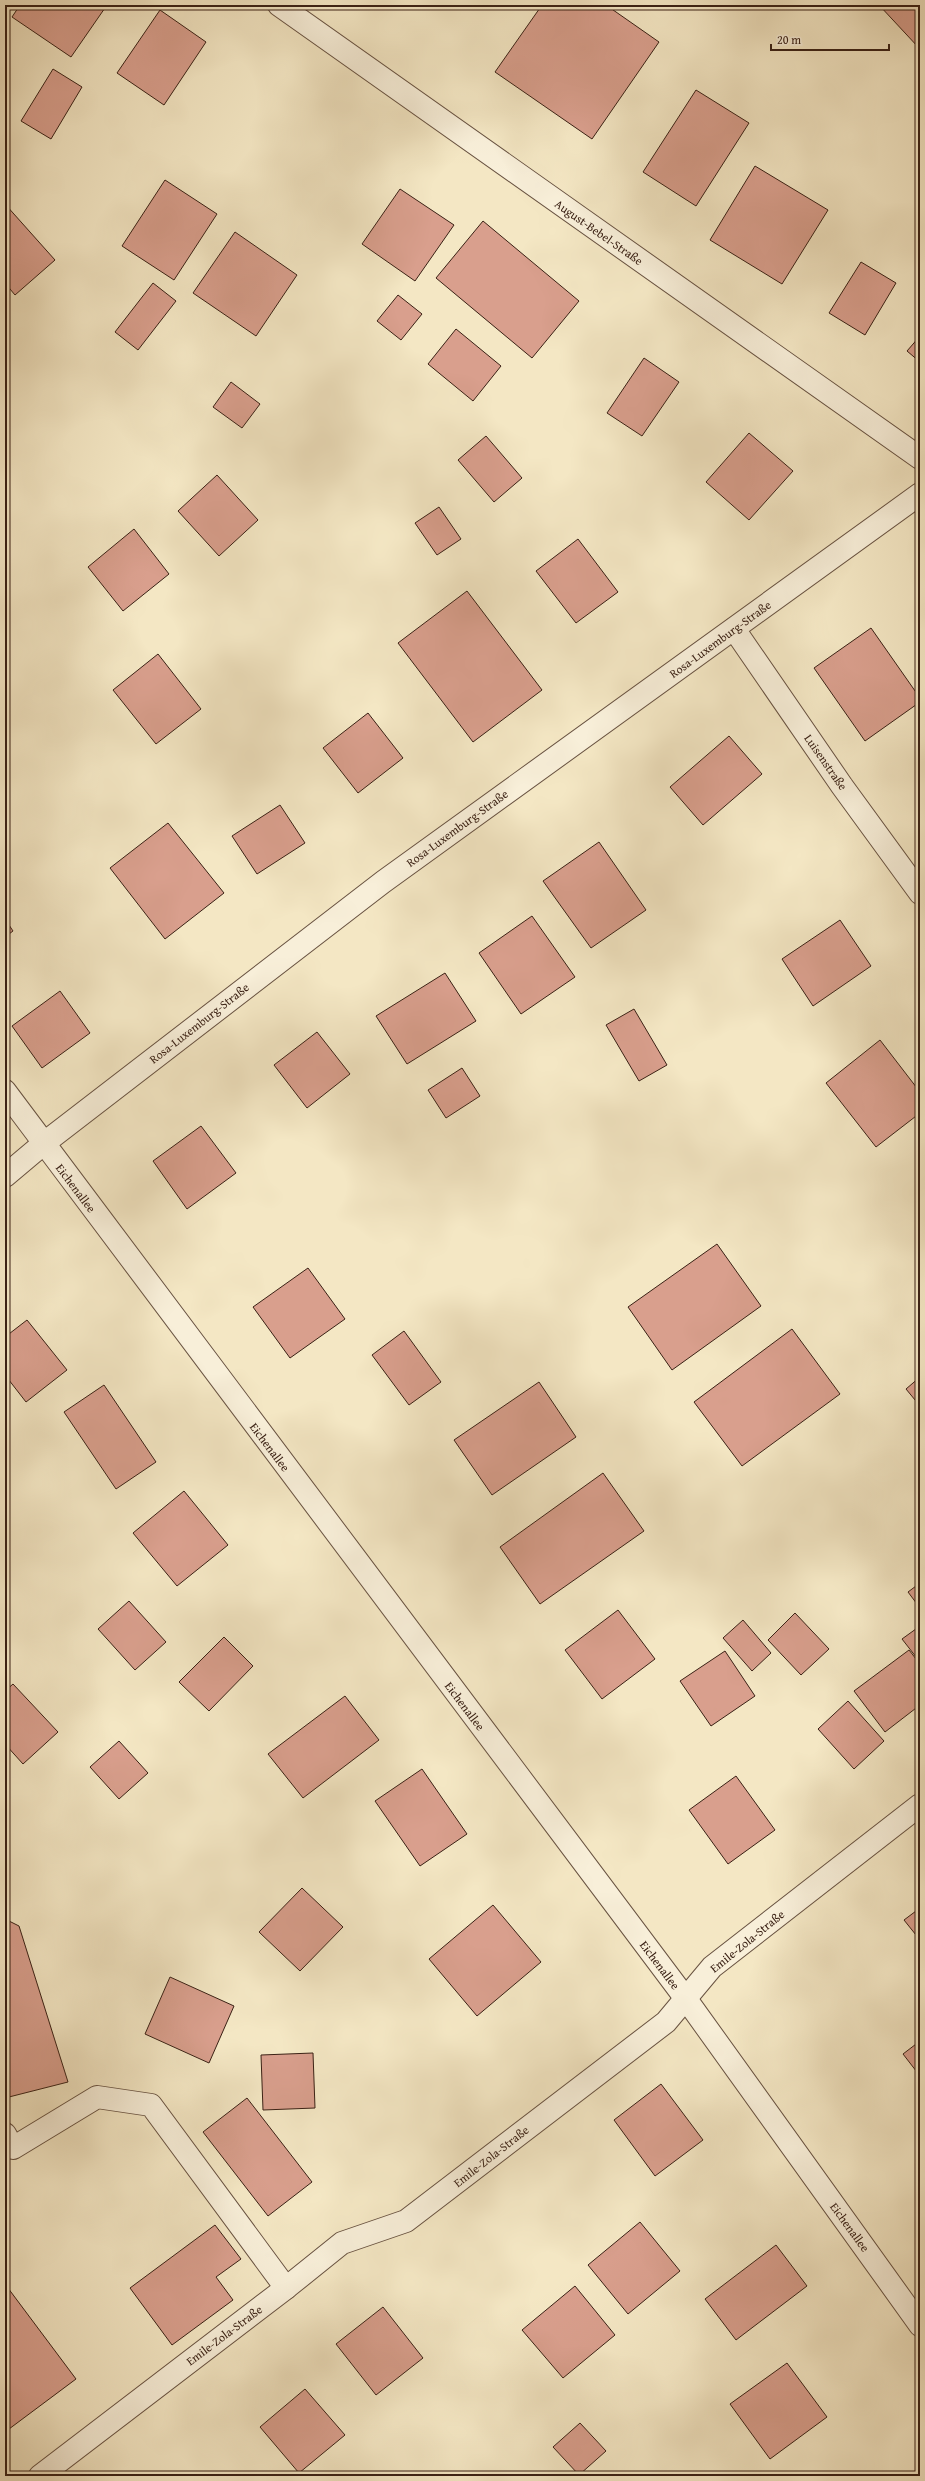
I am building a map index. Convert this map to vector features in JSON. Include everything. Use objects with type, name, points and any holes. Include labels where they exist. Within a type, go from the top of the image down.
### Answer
[{"type":"street","name":"August-Bebel-Straße","points":[[278,5],[920,458]]},
{"type":"street","name":"Rosa-Luxemburg-Straße","points":[[5,1176],[43,1144],[383,882],[920,494]]},
{"type":"street","name":"Luisenstraße","points":[[734,629],[920,893]]},
{"type":"street","name":"Eichenallee","points":[[5,1091],[43,1144],[686,1999],[920,2324]]},
{"type":"street","name":"Emile-Zola-Straße","points":[[40,2476],[286,2288],[342,2243],[406,2221],[666,2022],[712,1967],[920,1805]]},
{"type":"street","points":[[5,2134],[13,2148],[97,2097],[151,2105],[286,2288]]},
{"type":"building","points":[[20,5],[107,5],[71,57],[12,17]]},
{"type":"building","points":[[542,5],[606,5],[659,42],[592,139],[495,72]]},
{"type":"building","points":[[879,5],[920,5],[920,48],[919,48]]},
{"type":"building","points":[[160,10],[206,42],[164,105],[117,73]]},
{"type":"building","points":[[53,69],[82,87],[51,139],[21,121]]},
{"type":"building","points":[[696,90],[749,123],[696,206],[643,172]]},
{"type":"building","points":[[755,166],[828,210],[782,284],[710,240]]},
{"type":"building","points":[[165,180],[217,214],[174,280],[122,246]]},
{"type":"building","points":[[400,189],[454,225],[415,281],[362,244]]},
{"type":"building","points":[[5,204],[55,260],[15,295],[5,283]]},
{"type":"building","points":[[483,221],[579,301],[532,358],[436,278]]},
{"type":"building","points":[[235,232],[297,275],[256,336],[193,293]]},
{"type":"building","points":[[861,262],[896,283],[865,335],[829,313]]},
{"type":"building","points":[[153,283],[176,301],[138,350],[115,332]]},
{"type":"building","points":[[398,295],[422,314],[401,340],[377,321]]},
{"type":"building","points":[[456,329],[501,366],[473,401],[428,364]]},
{"type":"building","points":[[920,336],[920,362],[907,351]]},
{"type":"building","points":[[644,358],[679,382],[642,436],[607,413]]},
{"type":"building","points":[[231,382],[260,404],[242,428],[213,407]]},
{"type":"building","points":[[749,433],[793,471],[749,520],[706,482]]},
{"type":"building","points":[[486,436],[522,478],[494,502],[458,460]]},
{"type":"building","points":[[217,475],[258,520],[219,556],[178,511]]},
{"type":"building","points":[[439,507],[461,539],[437,555],[415,523]]},
{"type":"building","points":[[134,529],[169,574],[123,611],[88,567]]},
{"type":"building","points":[[578,539],[618,592],[576,623],[536,571]]},
{"type":"building","points":[[467,591],[542,690],[473,742],[398,643]]},
{"type":"building","points":[[871,628],[920,698],[920,702],[865,741],[814,668]]},
{"type":"building","points":[[158,654],[201,709],[156,744],[113,690]]},
{"type":"building","points":[[368,713],[403,758],[358,793],[323,748]]},
{"type":"building","points":[[729,736],[762,774],[703,825],[670,787]]},
{"type":"building","points":[[280,805],[305,843],[257,874],[232,836]]},
{"type":"building","points":[[168,823],[224,893],[165,939],[110,868]]},
{"type":"building","points":[[599,842],[646,910],[591,948],[543,881]]},
{"type":"building","points":[[532,916],[575,977],[521,1014],[479,953]]},
{"type":"building","points":[[5,919],[13,931],[5,937]]},
{"type":"building","points":[[840,920],[871,966],[813,1006],[782,959]]},
{"type":"building","points":[[445,973],[476,1021],[407,1064],[376,1016]]},
{"type":"building","points":[[60,991],[90,1033],[42,1068],[12,1026]]},
{"type":"building","points":[[634,1009],[667,1065],[639,1081],[606,1025]]},
{"type":"building","points":[[317,1032],[350,1074],[307,1108],[274,1065]]},
{"type":"building","points":[[880,1040],[920,1092],[920,1113],[876,1147],[826,1083]]},
{"type":"building","points":[[462,1068],[480,1096],[446,1118],[428,1090]]},
{"type":"building","points":[[201,1126],[236,1173],[187,1209],[153,1161]]},
{"type":"building","points":[[717,1244],[761,1306],[672,1370],[628,1307]]},
{"type":"building","points":[[308,1268],[345,1319],[290,1358],[253,1307]]},
{"type":"building","points":[[27,1320],[67,1370],[26,1402],[5,1375],[5,1337]]},
{"type":"building","points":[[792,1329],[840,1394],[742,1466],[694,1402]]},
{"type":"building","points":[[404,1331],[441,1382],[409,1405],[372,1355]]},
{"type":"building","points":[[920,1377],[920,1406],[906,1389]]},
{"type":"building","points":[[539,1382],[576,1437],[492,1495],[454,1440]]},
{"type":"building","points":[[104,1385],[156,1462],[116,1489],[64,1412]]},
{"type":"building","points":[[603,1473],[644,1531],[540,1604],[500,1547]]},
{"type":"building","points":[[184,1491],[228,1545],[177,1586],[133,1533]]},
{"type":"building","points":[[920,1583],[920,1608],[908,1592]]},
{"type":"building","points":[[129,1601],[166,1642],[135,1670],[98,1629]]},
{"type":"building","points":[[618,1610],[655,1659],[602,1699],[565,1650]]},
{"type":"building","points":[[795,1613],[829,1649],[801,1675],[768,1640]]},
{"type":"building","points":[[743,1620],[771,1653],[752,1671],[723,1638]]},
{"type":"building","points":[[920,1626],[920,1662],[902,1639]]},
{"type":"building","points":[[224,1637],[253,1666],[209,1711],[179,1682]]},
{"type":"building","points":[[909,1650],[920,1664],[920,1705],[885,1732],[854,1691]]},
{"type":"building","points":[[725,1651],[755,1696],[711,1726],[680,1681]]},
{"type":"building","points":[[13,1684],[58,1732],[23,1764],[5,1744],[5,1691]]},
{"type":"building","points":[[345,1696],[379,1740],[303,1798],[268,1754]]},
{"type":"building","points":[[848,1701],[884,1741],[854,1769],[818,1729]]},
{"type":"building","points":[[119,1741],[148,1773],[119,1799],[90,1767]]},
{"type":"building","points":[[422,1769],[467,1834],[420,1866],[375,1801]]},
{"type":"building","points":[[736,1776],[775,1830],[728,1864],[689,1810]]},
{"type":"building","points":[[302,1888],[343,1927],[300,1971],[259,1932]]},
{"type":"building","points":[[493,1905],[541,1962],[477,2016],[429,1959]]},
{"type":"building","points":[[920,1908],[920,1940],[904,1920]]},
{"type":"building","points":[[5,1919],[19,1926],[68,2082],[5,2098]]},
{"type":"building","points":[[170,1977],[234,2006],[209,2063],[145,2034]]},
{"type":"building","points":[[920,2041],[920,2076],[903,2054]]},
{"type":"building","points":[[313,2053],[315,2108],[263,2110],[261,2055]]},
{"type":"building","points":[[661,2084],[703,2140],[655,2176],[614,2120]]},
{"type":"building","points":[[247,2098],[312,2182],[268,2216],[203,2132]]},
{"type":"building","points":[[640,2222],[680,2271],[628,2314],[588,2265]]},
{"type":"building","points":[[215,2225],[241,2259],[216,2277],[233,2300],[172,2345],[130,2288]]},
{"type":"building","points":[[776,2245],[807,2286],[736,2340],[705,2299]]},
{"type":"building","points":[[5,2284],[76,2379],[5,2432]]},
{"type":"building","points":[[575,2286],[615,2335],[563,2378],[522,2330]]},
{"type":"building","points":[[383,2307],[423,2358],[376,2395],[336,2344]]},
{"type":"building","points":[[787,2363],[827,2417],[770,2459],[730,2404]]},
{"type":"building","points":[[305,2389],[345,2435],[299,2473],[260,2427]]},
{"type":"building","points":[[580,2423],[606,2451],[579,2475],[553,2447]]}]
